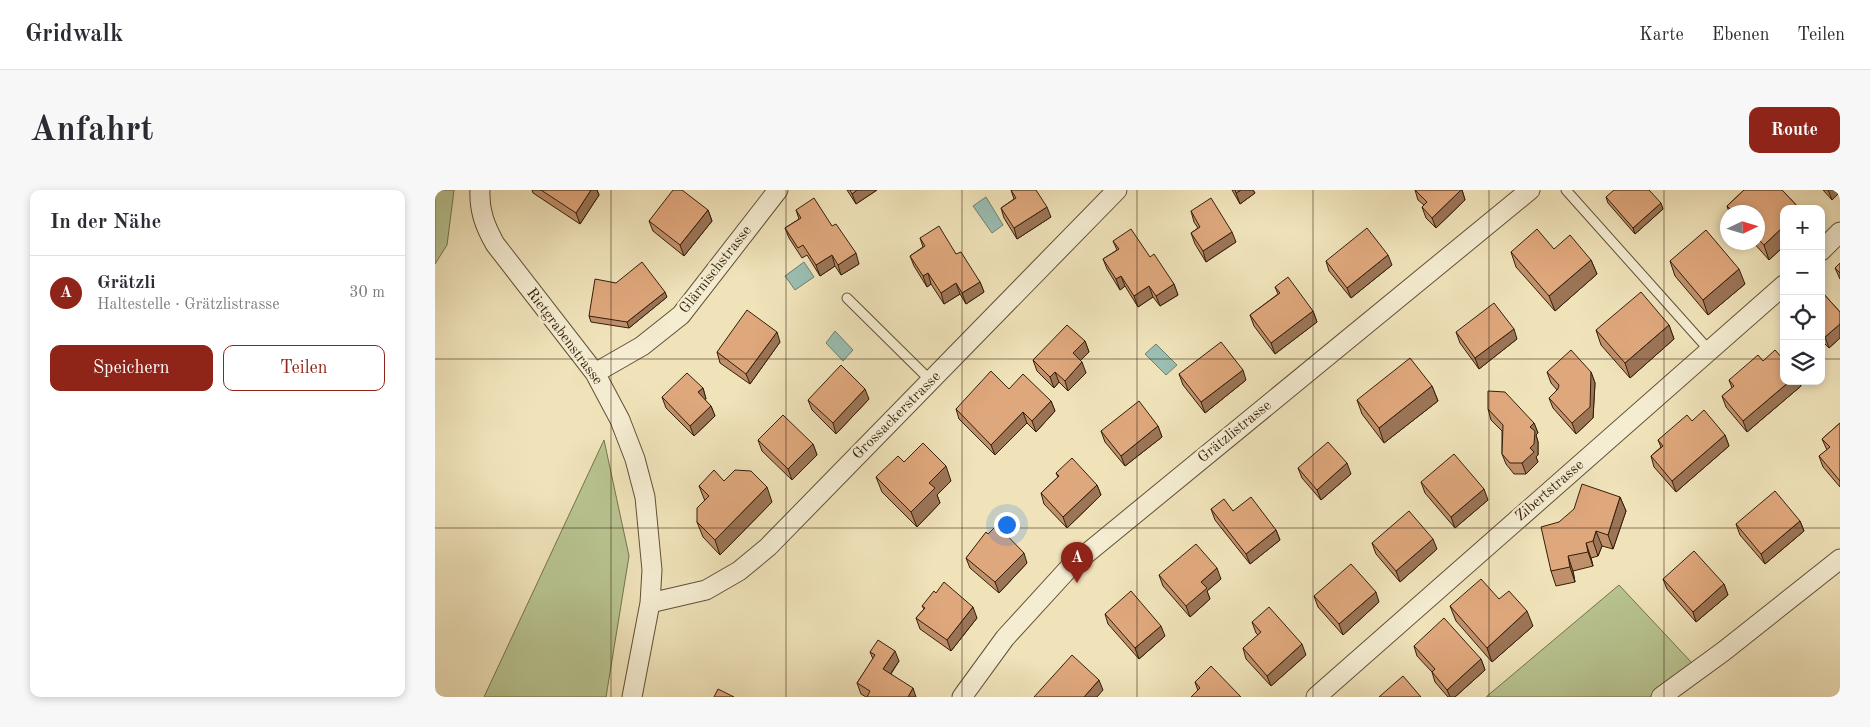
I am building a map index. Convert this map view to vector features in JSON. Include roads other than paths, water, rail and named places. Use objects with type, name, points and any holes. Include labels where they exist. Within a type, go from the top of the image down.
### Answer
[{"type":"street","name":"Rietgrabenstrasse","points":[[480,190],[479,205],[484,224],[495,244],[595,373],[620,420],[635,459],[645,497],[651,550],[651,603],[632,697]]},
{"type":"street","name":"Glärnischstrasse","points":[[595,373],[642,346],[681,315],[778,190]]},
{"type":"street","name":"Grossackerstrasse","points":[[651,603],[706,590],[739,572],[768,547],[1117,190]]},
{"type":"street","name":"Grätzlistrasse","points":[[963,697],[1005,638],[1069,568],[1530,190]]},
{"type":"street","points":[[1822,250],[1840,232]]},
{"type":"street","name":"Zibertstrasse","points":[[1316,697],[1780,288]]},
{"type":"street","points":[[1661,697],[1724,651],[1840,559]]},
{"type":"lane","points":[[1566,190],[1709,350]]},
{"type":"lane","points":[[847,298],[931,381]]},
{"type":"water","points":[[986,197],[1003,225],[992,233],[973,206]]},
{"type":"water","points":[[804,262],[814,277],[795,290],[785,276]]},
{"type":"water","points":[[835,331],[853,350],[843,361],[826,343]]},
{"type":"water","points":[[1156,344],[1177,365],[1166,375],[1145,354]]},
{"type":"place","name":"Grätzli","points":[[1077,583]]}]
